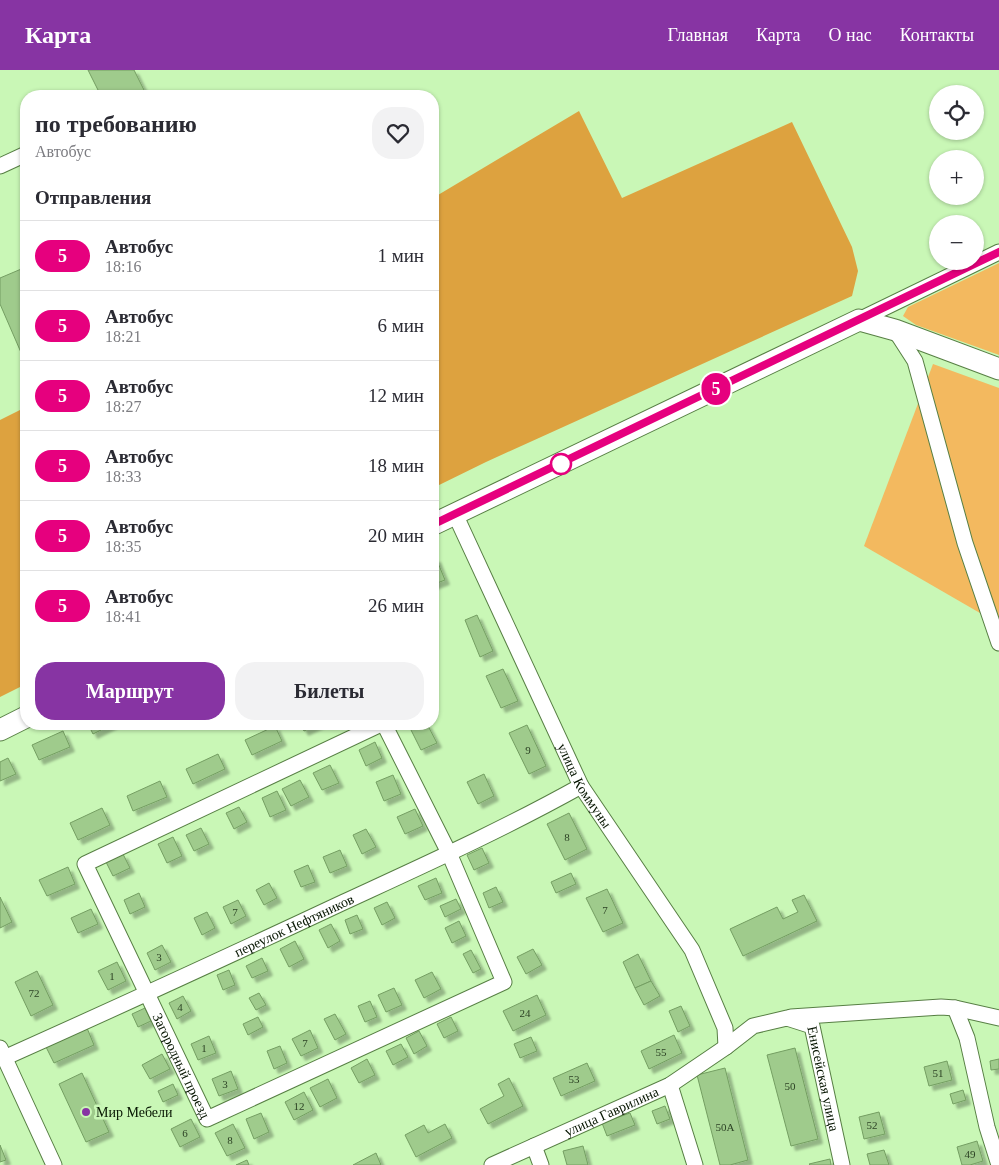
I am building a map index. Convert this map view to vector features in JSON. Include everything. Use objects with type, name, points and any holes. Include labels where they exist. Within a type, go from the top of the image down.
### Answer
[{"type":"main road","points":[[439,522],[859,320],[895,330],[999,369]]},
{"type":"main road","points":[[0,730],[20,720]]},
{"type":"street","points":[[0,166],[20,157]]},
{"type":"street","points":[[859,320],[999,252]]},
{"type":"street","points":[[895,330],[914,361],[965,543],[999,642]]},
{"type":"street","name":"улица Коммуны","points":[[455,514],[581,786],[692,950],[724,1028],[726,1047]]},
{"type":"street","name":"Загородный проезд","points":[[369,730],[85,864],[207,1119],[504,982],[449,853],[385,730]]},
{"type":"street","name":"переулок Нефтяников","points":[[2,1053],[148,993],[449,853],[581,786]]},
{"type":"street","points":[[787,1018],[932,1007],[955,1008],[999,1018]]},
{"type":"street","points":[[955,1008],[967,1038],[999,1165]]},
{"type":"street","name":"Енисейская улица","points":[[726,1047],[753,1026],[787,1018],[812,1026],[842,1165]]},
{"type":"street","name":"улица Гаврилина","points":[[492,1165],[670,1085],[726,1047]]},
{"type":"street","points":[[2,1053],[54,1165]]},
{"type":"street","points":[[670,1085],[695,1165]]},
{"type":"street","points":[[534,1146],[541,1165]]},
{"type":"shaded area","points":[[579,111],[622,198],[792,122],[852,247],[858,271],[852,296],[439,485],[439,194]]},
{"type":"shaded area","points":[[999,263],[999,355],[916,325],[903,316],[908,307]]},
{"type":"shaded area","points":[[933,364],[999,388],[999,624],[864,546]]},
{"type":"shaded area","points":[[20,410],[20,687],[0,697],[0,420]]},
{"type":"building","points":[[88,70],[134,70],[144,90],[98,90]]},
{"type":"building","points":[[20,270],[20,350],[0,304],[0,278]]},
{"type":"building","points":[[439,565],[445,580],[439,582]]},
{"type":"building","points":[[477,615],[493,651],[480,657],[465,620]]},
{"type":"building","points":[[503,669],[518,701],[501,708],[486,676]]},
{"type":"building","points":[[527,725],[546,766],[529,774],[509,733]]},
{"type":"building","points":[[91,730],[101,730],[93,734]]},
{"type":"building","points":[[266,730],[277,730],[282,741],[252,755],[245,740]]},
{"type":"building","points":[[411,730],[430,730],[437,743],[421,750]]},
{"type":"building","points":[[63,731],[70,747],[39,760],[32,745]]},
{"type":"building","points":[[375,742],[382,758],[366,766],[359,750]]},
{"type":"building","points":[[218,754],[225,769],[193,784],[186,769]]},
{"type":"building","points":[[8,758],[16,774],[0,781],[0,762]]},
{"type":"building","points":[[330,765],[339,783],[322,790],[313,773]]},
{"type":"building","points":[[484,774],[494,796],[478,804],[467,782]]},
{"type":"building","points":[[393,775],[401,794],[384,801],[376,782]]},
{"type":"building","points":[[300,780],[309,797],[291,806],[282,789]]},
{"type":"building","points":[[160,781],[167,797],[133,811],[127,796]]},
{"type":"building","points":[[277,791],[286,810],[270,817],[262,798]]},
{"type":"building","points":[[239,807],[247,822],[234,829],[226,813]]},
{"type":"building","points":[[102,808],[110,825],[78,840],[70,823]]},
{"type":"building","points":[[415,809],[423,826],[405,834],[397,817]]},
{"type":"building","points":[[569,813],[587,849],[565,860],[547,824]]},
{"type":"building","points":[[201,828],[209,844],[194,851],[186,835]]},
{"type":"building","points":[[366,829],[376,847],[362,854],[353,835]]},
{"type":"building","points":[[173,837],[182,856],[167,863],[158,844]]},
{"type":"building","points":[[482,848],[489,863],[474,870],[467,855]]},
{"type":"building","points":[[340,850],[347,866],[330,873],[323,857]]},
{"type":"building","points":[[123,854],[130,868],[113,876],[106,862]]},
{"type":"building","points":[[308,865],[315,882],[301,887],[294,871]]},
{"type":"building","points":[[68,867],[75,884],[47,896],[39,880]]},
{"type":"building","points":[[571,873],[576,884],[556,893],[551,882]]},
{"type":"building","points":[[436,878],[442,893],[425,900],[418,886]]},
{"type":"building","points":[[269,883],[277,898],[264,905],[256,890]]},
{"type":"building","points":[[496,887],[503,902],[489,908],[483,893]]},
{"type":"building","points":[[607,889],[623,923],[603,932],[586,898]]},
{"type":"building","points":[[139,893],[145,907],[130,914],[124,900]]},
{"type":"building","points":[[804,895],[817,921],[743,956],[730,929],[777,907],[783,919],[798,912],[792,900]]},
{"type":"building","points":[[0,897],[12,922],[0,928]]},
{"type":"building","points":[[456,899],[461,909],[445,917],[440,906]]},
{"type":"building","points":[[238,900],[246,916],[231,924],[223,907]]},
{"type":"building","points":[[387,902],[395,918],[382,925],[374,908]]},
{"type":"building","points":[[91,909],[98,924],[78,933],[71,918]]},
{"type":"building","points":[[207,912],[215,928],[202,935],[194,918]]},
{"type":"building","points":[[357,915],[363,929],[350,934],[345,920]]},
{"type":"building","points":[[459,921],[466,936],[452,943],[445,928]]},
{"type":"building","points":[[331,924],[340,941],[328,948],[319,930]]},
{"type":"building","points":[[295,941],[304,959],[289,967],[280,949]]},
{"type":"building","points":[[162,945],[171,962],[155,970],[147,953]]},
{"type":"building","points":[[533,949],[542,965],[526,974],[517,957]]},
{"type":"building","points":[[471,950],[481,969],[473,973],[463,954]]},
{"type":"building","points":[[638,954],[651,981],[635,988],[623,962]]},
{"type":"building","points":[[262,958],[268,971],[252,978],[246,966]]},
{"type":"building","points":[[117,962],[126,981],[108,990],[98,971]]},
{"type":"building","points":[[229,970],[235,985],[223,990],[217,975]]},
{"type":"building","points":[[37,971],[53,1005],[31,1016],[15,982]]},
{"type":"building","points":[[432,972],[441,989],[424,998],[415,980]]},
{"type":"building","points":[[651,981],[660,996],[644,1005],[635,988]]},
{"type":"building","points":[[394,988],[402,1005],[386,1012],[378,995]]},
{"type":"building","points":[[259,993],[266,1005],[256,1010],[249,998]]},
{"type":"building","points":[[537,995],[546,1015],[513,1031],[503,1011]]},
{"type":"building","points":[[183,996],[191,1011],[177,1019],[169,1003]]},
{"type":"building","points":[[370,1001],[377,1017],[365,1022],[358,1006]]},
{"type":"building","points":[[681,1006],[690,1026],[678,1032],[669,1011]]},
{"type":"building","points":[[145,1008],[151,1021],[138,1027],[132,1014]]},
{"type":"building","points":[[335,1014],[346,1034],[335,1040],[324,1019]]},
{"type":"building","points":[[258,1017],[263,1027],[248,1035],[243,1024]]},
{"type":"building","points":[[451,1017],[458,1031],[444,1038],[437,1024]]},
{"type":"building","points":[[87,1028],[94,1045],[54,1063],[46,1047]]},
{"type":"building","points":[[310,1030],[318,1048],[301,1056],[292,1039]]},
{"type":"building","points":[[419,1031],[427,1046],[414,1054],[406,1038]]},
{"type":"building","points":[[674,1035],[682,1053],[649,1069],[641,1051]]},
{"type":"building","points":[[209,1036],[216,1053],[198,1060],[191,1044]]},
{"type":"building","points":[[531,1037],[537,1051],[520,1058],[514,1044]]},
{"type":"building","points":[[401,1044],[408,1057],[393,1065],[386,1051]]},
{"type":"building","points":[[280,1046],[287,1063],[274,1069],[267,1051]]},
{"type":"building","points":[[795,1048],[818,1139],[791,1146],[767,1055]]},
{"type":"building","points":[[162,1054],[170,1069],[150,1079],[142,1065]]},
{"type":"building","points":[[367,1059],[375,1075],[359,1083],[351,1068]]},
{"type":"building","points":[[999,1059],[999,1069],[991,1070],[990,1061]]},
{"type":"building","points":[[947,1061],[952,1080],[929,1086],[924,1067]]},
{"type":"building","points":[[587,1063],[595,1081],[561,1096],[553,1078]]},
{"type":"building","points":[[725,1068],[748,1160],[730,1165],[720,1165],[697,1075]]},
{"type":"building","points":[[231,1071],[238,1089],[219,1096],[212,1079]]},
{"type":"building","name":"Мир Мебели","points":[[82,1073],[109,1132],[86,1142],[59,1084]]},
{"type":"building","points":[[509,1078],[523,1106],[488,1124],[480,1109],[504,1096],[498,1084]]},
{"type":"building","points":[[328,1079],[337,1098],[320,1107],[310,1088]]},
{"type":"building","points":[[173,1084],[178,1095],[163,1102],[158,1091]]},
{"type":"building","points":[[963,1090],[966,1100],[953,1104],[950,1094]]},
{"type":"building","points":[[304,1092],[313,1110],[294,1120],[285,1102]]},
{"type":"building","points":[[665,1106],[670,1119],[657,1124],[652,1111]]},
{"type":"building","points":[[879,1112],[885,1134],[864,1139],[859,1117]]},
{"type":"building","points":[[261,1113],[269,1132],[254,1139],[246,1119]]},
{"type":"building","points":[[630,1113],[635,1125],[607,1136],[602,1123]]},
{"type":"building","points":[[191,1119],[200,1137],[180,1147],[171,1129]]},
{"type":"building","points":[[233,1124],[245,1148],[227,1156],[215,1133]]},
{"type":"building","points":[[445,1124],[452,1138],[416,1157],[405,1135],[424,1125],[428,1133]]},
{"type":"building","points":[[977,1141],[983,1161],[962,1165],[957,1147]]},
{"type":"building","points":[[0,1145],[6,1160],[0,1162]]},
{"type":"building","points":[[583,1146],[588,1165],[567,1165],[563,1151]]},
{"type":"building","points":[[884,1150],[889,1165],[870,1165],[867,1154]]},
{"type":"building","points":[[376,1153],[381,1165],[353,1165]]},
{"type":"building","points":[[830,1159],[831,1165],[809,1164]]},
{"type":"building","points":[[247,1160],[249,1165],[236,1165]]},
{"type":"bus line","name":"5","points":[[439,522],[999,252]]},
{"type":"place","name":"Мир Мебели","points":[[86,1112]]}]
